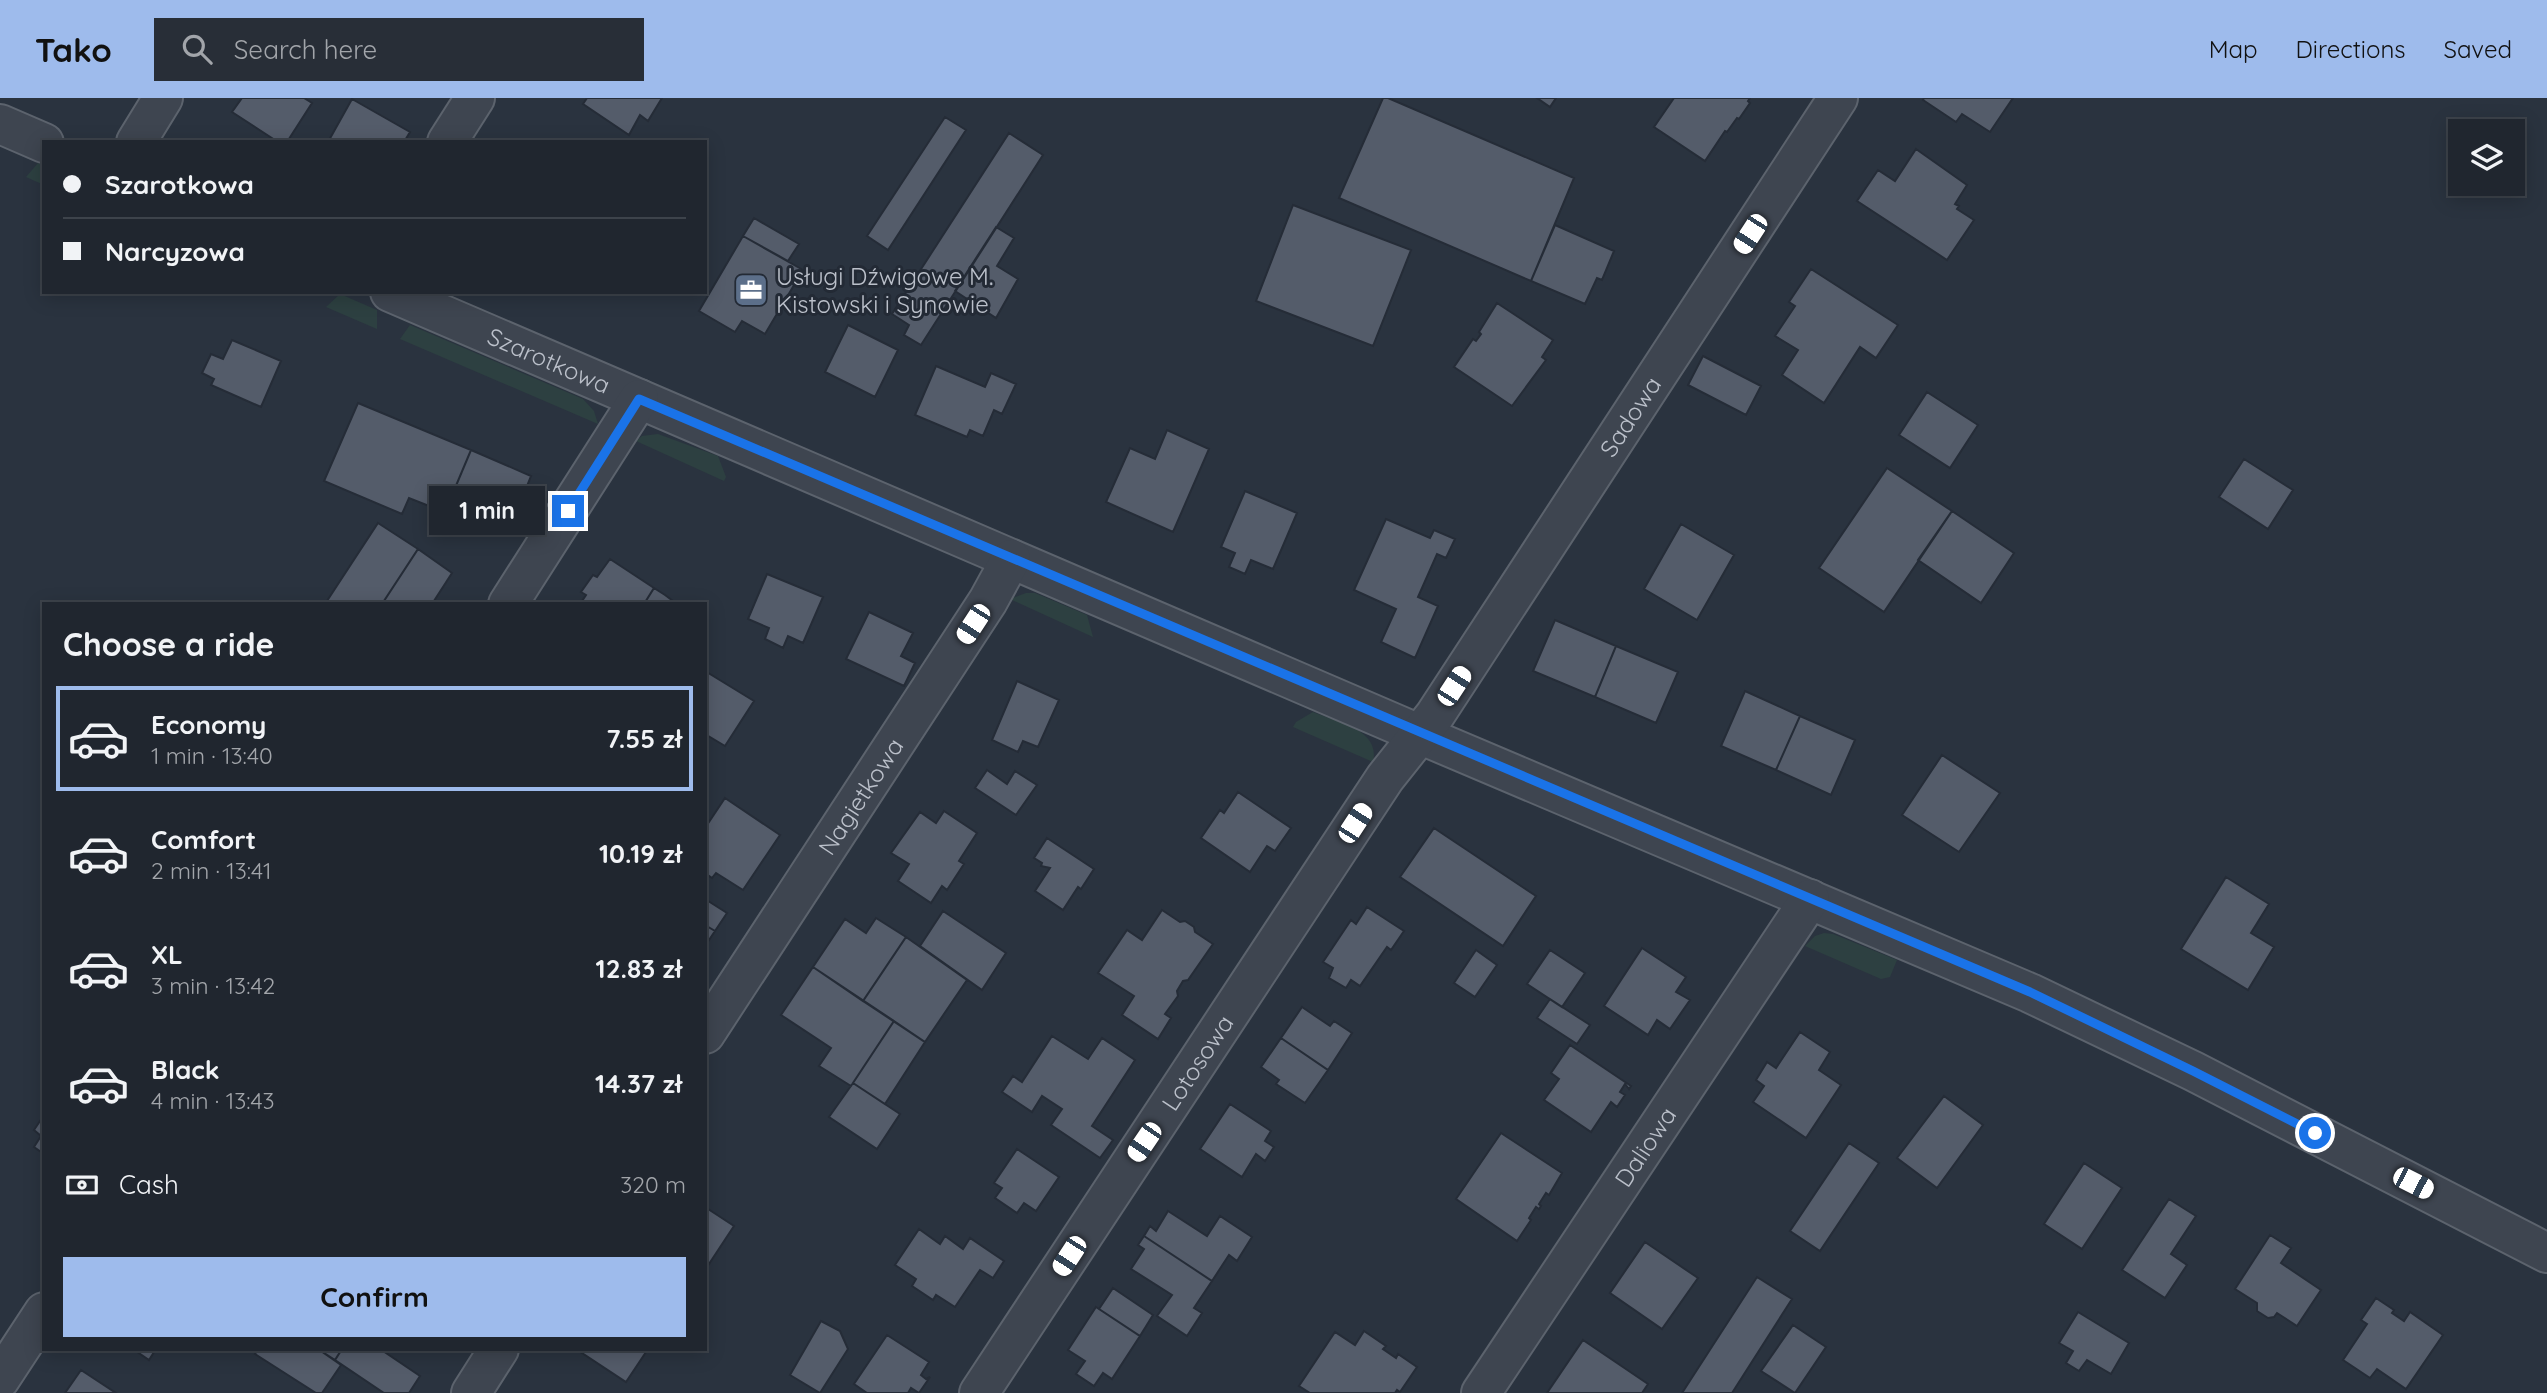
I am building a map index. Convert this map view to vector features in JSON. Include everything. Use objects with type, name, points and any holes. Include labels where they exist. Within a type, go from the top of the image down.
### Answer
[{"type":"street","points":[[137,140],[163,98]]},
{"type":"street","points":[[448,140],[475,98]]},
{"type":"street","name":"Sadowa","points":[[1419,734],[1436,715],[1838,98]]},
{"type":"street","points":[[0,124],[42,142]]},
{"type":"street","name":"Szarotkowa","points":[[395,294],[1419,734],[2030,992],[2193,1071],[2547,1253]]},
{"type":"street","points":[[509,602],[639,399]]},
{"type":"street","name":"Nagietkowa","points":[[707,1031],[980,612],[1011,559]]},
{"type":"street","name":"Lotosowa","points":[[979,1393],[1385,778],[1419,734]]},
{"type":"street","name":"Daliowa","points":[[1480,1393],[1810,899]]},
{"type":"street","points":[[0,1379],[42,1315]]},
{"type":"street","points":[[471,1393],[498,1351]]},
{"type":"shaded area","points":[[38,163],[42,165],[42,184],[26,177]]},
{"type":"shaded area","points":[[340,294],[377,310],[377,329],[326,307]]},
{"type":"shaded area","points":[[410,325],[583,399],[594,411],[598,424],[400,339]]},
{"type":"shaded area","points":[[658,434],[718,456],[726,477],[724,481],[636,441],[642,436]]},
{"type":"shaded area","points":[[1026,593],[1035,593],[1087,615],[1093,637],[1010,599]]},
{"type":"shaded area","points":[[1313,712],[1364,734],[1374,751],[1373,762],[1293,727],[1296,722]]},
{"type":"shaded area","points":[[1833,934],[1897,960],[1890,977],[1881,979],[1805,946],[1815,936]]},
{"type":"building","points":[[242,98],[304,98],[312,103],[288,140],[275,140],[232,112]]},
{"type":"building","points":[[587,98],[662,98],[648,121],[640,115],[629,135],[583,104]]},
{"type":"building","points":[[1383,98],[1574,178],[1531,281],[1339,198]]},
{"type":"building","points":[[1537,98],[1556,98],[1550,107]]},
{"type":"building","points":[[1674,98],[1750,98],[1750,103],[1739,119],[1725,131],[1705,161],[1654,127]]},
{"type":"building","points":[[2013,98],[1990,132],[1962,114],[1956,122],[1923,100]]},
{"type":"building","points":[[352,99],[410,132],[405,140],[329,140]]},
{"type":"building","points":[[945,117],[966,130],[888,250],[867,236]]},
{"type":"building","points":[[1009,133],[1043,155],[921,345],[904,335],[909,325],[892,314]]},
{"type":"building","points":[[1916,149],[1967,185],[1955,204],[1959,206],[1957,209],[1974,220],[1947,260],[1857,201],[1878,170],[1895,181]]},
{"type":"building","points":[[1293,205],[1411,250],[1373,346],[1256,301]]},
{"type":"building","points":[[754,218],[799,244],[788,261],[743,236]]},
{"type":"building","points":[[1555,225],[1614,251],[1602,280],[1597,278],[1585,304],[1531,281]]},
{"type":"building","points":[[996,227],[1014,238],[997,266],[1018,279],[996,318],[955,291]]},
{"type":"building","name":"Usługi Dźwigowe M. Kistowski i Synowie","points":[[743,236],[803,270],[765,334],[742,321],[735,332],[699,311]]},
{"type":"building","points":[[1811,269],[1898,325],[1876,358],[1860,347],[1824,403],[1782,375],[1798,350],[1775,336],[1795,306],[1789,302]]},
{"type":"building","points":[[1497,303],[1553,340],[1542,357],[1546,360],[1512,406],[1454,367],[1473,339],[1476,341],[1481,334],[1479,332]]},
{"type":"building","points":[[848,325],[898,350],[875,397],[825,372]]},
{"type":"building","points":[[232,340],[281,361],[261,407],[211,385],[214,379],[202,373],[211,354],[223,359]]},
{"type":"building","points":[[1703,356],[1761,386],[1746,415],[1688,385]]},
{"type":"building","points":[[936,366],[985,387],[991,373],[1016,384],[1002,414],[994,410],[983,436],[970,430],[967,437],[915,415]]},
{"type":"building","points":[[1927,392],[1978,425],[1950,468],[1899,435]]},
{"type":"building","points":[[358,403],[471,450],[450,500],[435,493],[429,506],[409,498],[402,514],[324,481]]},
{"type":"building","points":[[1167,430],[1209,449],[1173,532],[1106,502],[1130,448],[1155,459]]},
{"type":"building","points":[[471,450],[531,476],[511,526],[487,517],[482,527],[464,520],[469,509],[450,500]]},
{"type":"building","points":[[2244,459],[2293,490],[2268,529],[2219,497]]},
{"type":"building","points":[[1887,468],[1952,511],[1884,612],[1819,568]]},
{"type":"building","points":[[1245,491],[1297,513],[1273,569],[1251,560],[1245,574],[1229,567],[1235,553],[1221,547]]},
{"type":"building","points":[[1952,511],[2014,553],[1981,603],[1918,560]]},
{"type":"building","points":[[1386,519],[1430,538],[1434,530],[1455,539],[1446,558],[1437,554],[1418,597],[1438,606],[1415,658],[1381,642],[1396,609],[1354,590]]},
{"type":"building","points":[[378,523],[418,549],[383,602],[326,602]]},
{"type":"building","points":[[1681,524],[1734,555],[1697,620],[1644,589]]},
{"type":"building","points":[[418,549],[452,573],[433,602],[383,602]]},
{"type":"building","points":[[610,559],[654,588],[645,602],[581,602],[586,595],[581,592],[593,575],[597,577]]},
{"type":"building","points":[[767,574],[823,597],[803,643],[788,636],[783,648],[765,639],[769,628],[748,619]]},
{"type":"building","points":[[654,588],[674,602],[645,602]]},
{"type":"building","points":[[869,612],[913,633],[901,656],[915,663],[904,686],[846,659]]},
{"type":"building","points":[[1555,620],[1616,646],[1595,697],[1533,671]]},
{"type":"building","points":[[1616,646],[1678,672],[1656,723],[1595,697]]},
{"type":"building","points":[[707,672],[754,701],[725,746],[707,735]]},
{"type":"building","points":[[1017,681],[1059,700],[1038,747],[1023,741],[1018,752],[992,740]]},
{"type":"building","points":[[1745,691],[1800,716],[1776,770],[1721,746]]},
{"type":"building","points":[[1800,716],[1855,740],[1831,795],[1776,770]]},
{"type":"building","points":[[1942,755],[2000,793],[1959,852],[1902,815]]},
{"type":"building","points":[[987,770],[1007,784],[1015,771],[1037,785],[1016,815],[975,788]]},
{"type":"building","points":[[1238,792],[1291,828],[1275,851],[1267,846],[1250,872],[1201,838],[1220,810],[1224,813]]},
{"type":"building","points":[[725,798],[780,835],[743,890],[716,873],[712,878],[707,874],[707,825]]},
{"type":"building","points":[[944,811],[977,833],[959,861],[964,864],[947,890],[942,886],[931,903],[898,881],[909,864],[891,853],[920,812],[936,823]]},
{"type":"building","points":[[1434,828],[1536,896],[1503,946],[1400,877]]},
{"type":"building","points":[[1047,838],[1094,869],[1063,910],[1035,891],[1050,868],[1041,866],[1042,863],[1034,858]]},
{"type":"building","points":[[2226,877],[2269,904],[2251,933],[2274,947],[2248,990],[2181,949]]},
{"type":"building","points":[[707,900],[727,913],[715,931],[707,926]]},
{"type":"building","points":[[1367,907],[1404,931],[1391,950],[1387,947],[1360,986],[1351,980],[1346,988],[1329,978],[1333,968],[1323,962],[1351,920],[1356,924]]},
{"type":"building","points":[[1162,910],[1180,922],[1185,921],[1194,927],[1195,932],[1213,944],[1177,991],[1178,996],[1165,1014],[1171,1018],[1158,1039],[1122,1015],[1134,996],[1098,973],[1127,930],[1142,940]]},
{"type":"building","points":[[943,911],[1006,953],[982,990],[920,946]]},
{"type":"building","points":[[876,918],[906,937],[863,1001],[813,967],[845,919],[866,933]]},
{"type":"building","points":[[707,926],[715,931],[707,943]]},
{"type":"building","points":[[906,937],[967,980],[925,1042],[863,1001]]},
{"type":"building","points":[[1642,948],[1686,977],[1676,992],[1690,1000],[1670,1029],[1657,1020],[1648,1035],[1604,1006]]},
{"type":"building","points":[[1476,950],[1497,965],[1475,997],[1454,983]]},
{"type":"building","points":[[1550,950],[1585,973],[1562,1007],[1527,984]]},
{"type":"building","points":[[813,967],[894,1021],[851,1086],[819,1066],[831,1048],[781,1015]]},
{"type":"building","points":[[1550,999],[1590,1025],[1577,1044],[1537,1018]]},
{"type":"building","points":[[1302,1007],[1330,1026],[1334,1021],[1352,1033],[1328,1070],[1281,1038]]},
{"type":"building","points":[[894,1021],[925,1042],[885,1104],[853,1083]]},
{"type":"building","points":[[1800,1032],[1830,1052],[1819,1070],[1841,1085],[1806,1138],[1753,1102],[1764,1086],[1756,1080],[1767,1062],[1776,1068]]},
{"type":"building","points":[[1052,1036],[1088,1059],[1102,1038],[1135,1060],[1092,1126],[1113,1140],[1100,1158],[1051,1125],[1062,1109],[1042,1096],[1032,1112],[1002,1092],[1013,1076],[1022,1082]]},
{"type":"building","points":[[1281,1038],[1328,1070],[1305,1103],[1276,1084],[1279,1080],[1261,1067]]},
{"type":"building","points":[[1570,1045],[1631,1086],[1629,1089],[1625,1084],[1620,1092],[1625,1095],[1617,1107],[1611,1102],[1591,1132],[1544,1100],[1559,1079],[1551,1073]]},
{"type":"building","points":[[853,1083],[900,1114],[877,1149],[829,1117]]},
{"type":"building","points":[[1944,1096],[1983,1125],[1937,1188],[1897,1158]]},
{"type":"building","points":[[1230,1104],[1271,1131],[1265,1141],[1274,1147],[1265,1161],[1256,1154],[1242,1177],[1200,1149]]},
{"type":"building","points":[[42,1118],[42,1153],[34,1147],[41,1136],[34,1130]]},
{"type":"building","points":[[1501,1133],[1562,1173],[1549,1195],[1546,1193],[1539,1209],[1536,1207],[1517,1241],[1456,1199]]},
{"type":"building","points":[[1849,1143],[1879,1163],[1820,1251],[1790,1231]]},
{"type":"building","points":[[1017,1149],[1059,1177],[1036,1211],[1024,1203],[1017,1213],[995,1198],[1002,1188],[994,1183]]},
{"type":"building","points":[[2084,1163],[2122,1188],[2082,1249],[2044,1224]]},
{"type":"building","points":[[2169,1199],[2196,1216],[2171,1254],[2187,1265],[2165,1298],[2122,1270]]},
{"type":"building","points":[[707,1208],[734,1226],[707,1267]]},
{"type":"building","points":[[1168,1211],[1207,1236],[1220,1216],[1252,1237],[1237,1261],[1229,1255],[1212,1281],[1144,1236],[1150,1226],[1156,1231]]},
{"type":"building","points":[[919,1229],[940,1244],[945,1236],[963,1249],[970,1238],[1004,1261],[993,1278],[980,1270],[955,1307],[936,1295],[933,1300],[912,1286],[916,1279],[895,1265]]},
{"type":"building","points":[[2270,1235],[2291,1248],[2281,1263],[2321,1290],[2297,1326],[2277,1313],[2268,1318],[2257,1311],[2257,1303],[2235,1289]]},
{"type":"building","points":[[1144,1236],[1212,1281],[1194,1308],[1202,1313],[1187,1336],[1157,1316],[1172,1295],[1131,1269],[1144,1249],[1138,1245]]},
{"type":"building","points":[[1645,1242],[1698,1278],[1662,1329],[1610,1293]]},
{"type":"building","points":[[1757,1277],[1792,1299],[1732,1393],[1682,1393]]},
{"type":"building","points":[[1113,1288],[1153,1315],[1140,1336],[1099,1309]]},
{"type":"building","points":[[2376,1298],[2394,1310],[2392,1313],[2404,1321],[2410,1312],[2443,1335],[2406,1389],[2377,1369],[2370,1378],[2343,1360],[2367,1324],[2361,1320]]},
{"type":"building","points":[[1096,1307],[1140,1336],[1112,1379],[1103,1373],[1094,1386],[1076,1374],[1085,1361],[1068,1350]]},
{"type":"building","points":[[2078,1312],[2129,1343],[2111,1374],[2087,1360],[2079,1371],[2066,1363],[2073,1351],[2059,1343]]},
{"type":"building","points":[[821,1321],[840,1331],[848,1349],[820,1393],[790,1375]]},
{"type":"building","points":[[1793,1325],[1826,1347],[1795,1393],[1761,1371]]},
{"type":"building","points":[[1364,1331],[1386,1346],[1383,1349],[1396,1358],[1398,1354],[1417,1367],[1400,1392],[1310,1393],[1299,1386],[1335,1332],[1355,1345]]},
{"type":"building","points":[[887,1335],[929,1362],[921,1375],[926,1379],[930,1377],[919,1393],[911,1388],[908,1393],[867,1393],[854,1384]]},
{"type":"building","points":[[1583,1340],[1648,1384],[1642,1393],[1547,1393]]},
{"type":"building","points":[[136,1351],[155,1351],[149,1360]]},
{"type":"building","points":[[257,1351],[321,1351],[341,1365],[322,1393],[316,1393],[255,1354]]},
{"type":"building","points":[[321,1351],[341,1351],[335,1360]]},
{"type":"building","points":[[341,1351],[383,1351],[420,1376],[409,1393],[384,1393],[335,1360]]},
{"type":"building","points":[[579,1351],[647,1351],[626,1382]]},
{"type":"building","points":[[81,1370],[116,1393],[65,1393]]},
{"type":"place","name":"Usługi Dźwigowe M. Kistowski i Synowie","points":[[751,290]]},
{"type":"route","points":[[568,511],[639,399],[1419,734],[2030,992],[2315,1133]]}]
